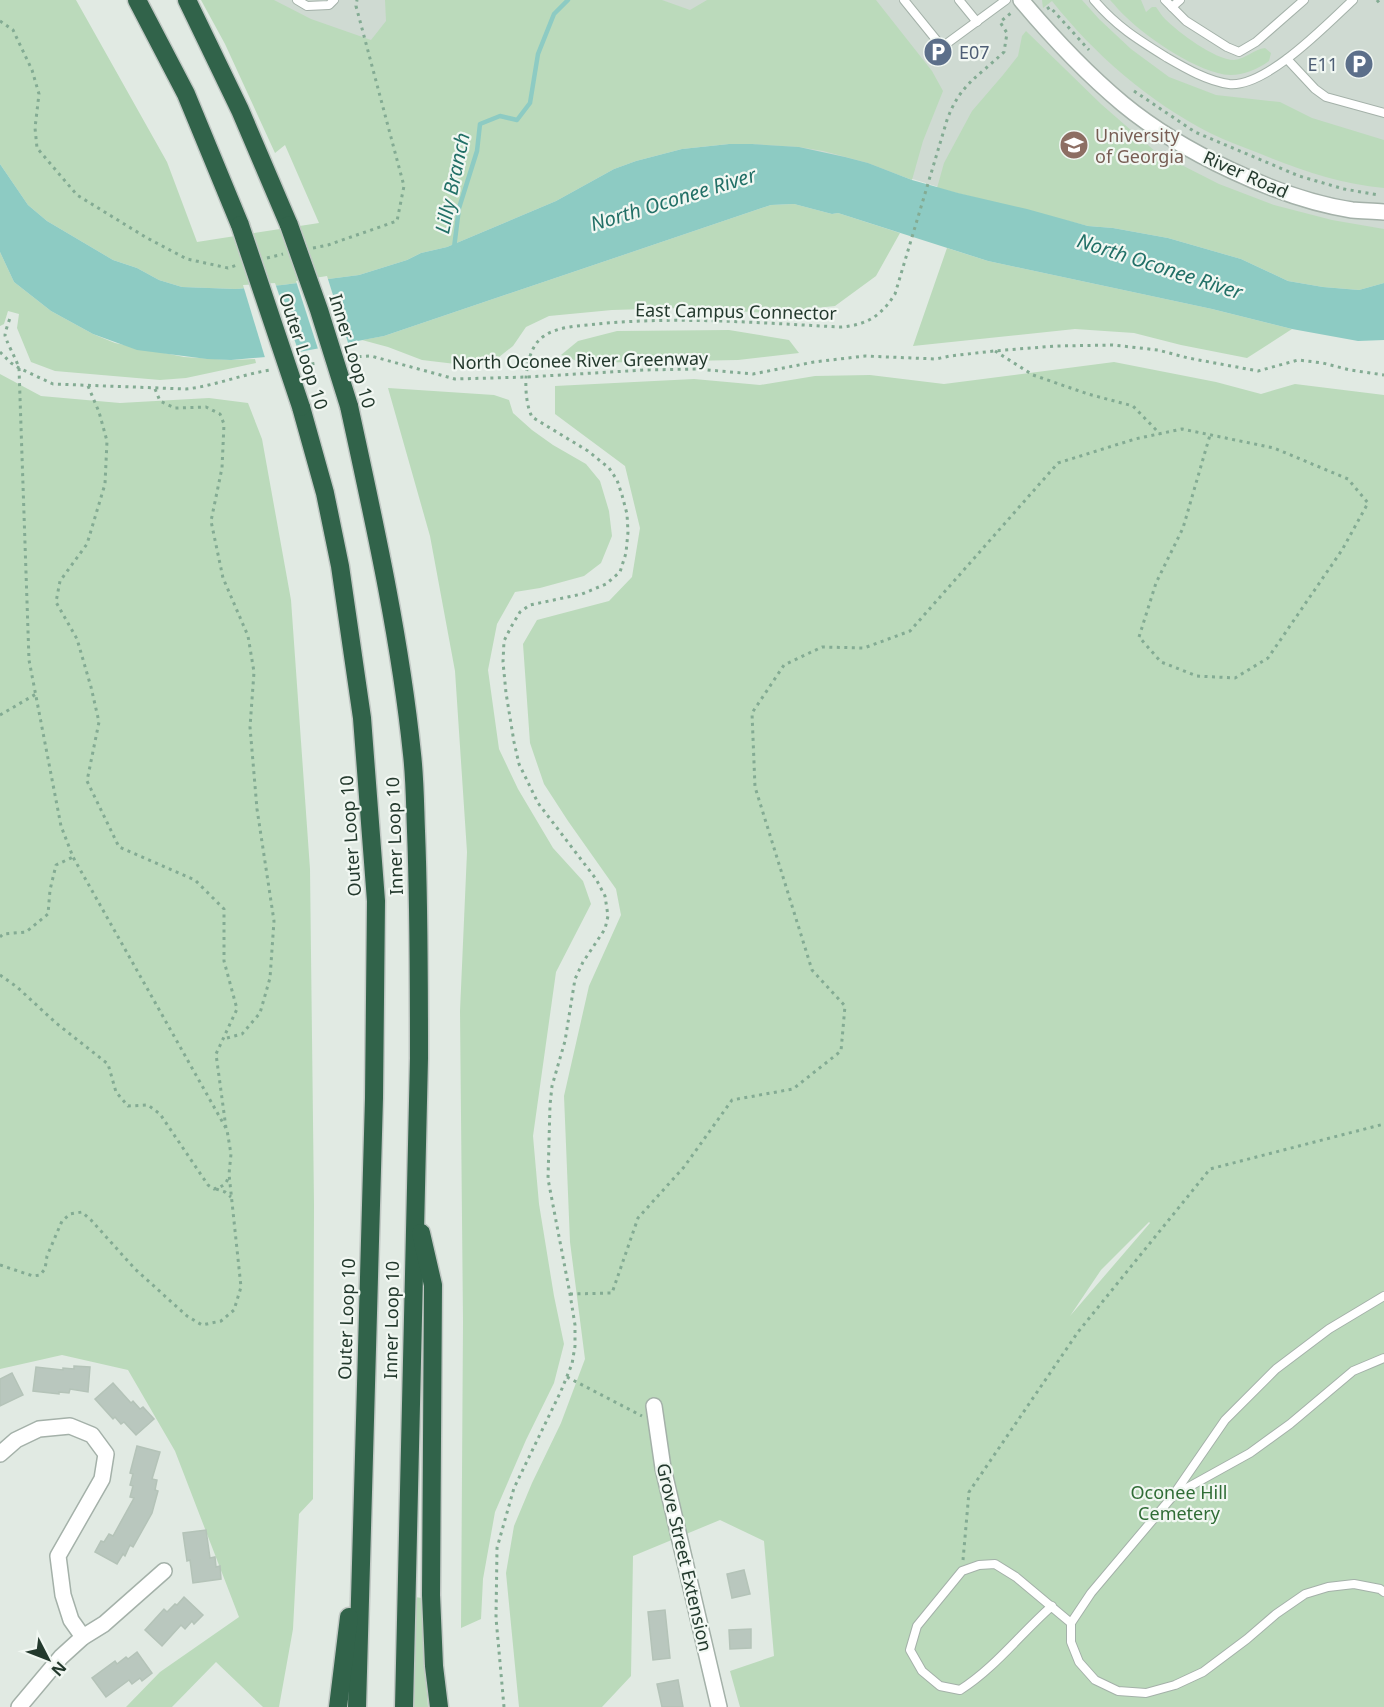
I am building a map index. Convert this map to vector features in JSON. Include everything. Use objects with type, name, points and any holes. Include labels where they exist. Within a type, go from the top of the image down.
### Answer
[{"type":"highway","name":"Outer Loop 10","points":[[137,0],[186,94],[240,225],[302,407],[325,493],[342,578],[362,718],[376,901],[374,1098],[357,1707]]},
{"type":"highway","name":"Inner Loop 10","points":[[187,0],[240,110],[288,225],[319,310],[349,406],[398,646],[412,755],[419,959],[416,1208],[404,1707]]},
{"type":"highway","points":[[416,1208],[433,1285],[431,1595],[434,1666],[439,1707]]},
{"type":"highway","points":[[338,1707],[348,1620],[360,1587]]},
{"type":"street","name":"River Road","points":[[1021,0],[1073,57],[1123,104],[1162,133],[1209,159],[1298,197],[1352,210],[1384,212]]},
{"type":"street","name":"Grove Street Extension","points":[[654,1406],[663,1468],[719,1707]]},
{"type":"street","points":[[0,1454],[16,1440],[39,1429],[70,1426],[92,1435],[106,1454],[102,1479],[58,1556],[63,1594],[71,1620],[83,1637]]},
{"type":"street","points":[[19,1707],[61,1657],[83,1637],[104,1624],[164,1571]]},
{"type":"lane","points":[[297,0],[307,6],[329,5],[334,0]]},
{"type":"lane","points":[[904,0],[942,47],[1006,0]]},
{"type":"lane","points":[[959,0],[977,22]]},
{"type":"lane","points":[[1094,0],[1110,18],[1133,36],[1184,68],[1210,79],[1232,84],[1251,79],[1273,69],[1353,0]]},
{"type":"lane","points":[[1165,0],[1186,21],[1239,52],[1256,42],[1304,0]]},
{"type":"lane","points":[[1172,7],[1180,0]]},
{"type":"lane","points":[[1287,59],[1315,89],[1326,97],[1384,113]]},
{"type":"lane","points":[[1384,1296],[1329,1329],[1276,1369],[1225,1420],[1172,1497],[1091,1593],[1071,1623],[1071,1642],[1079,1662],[1095,1680],[1118,1691],[1146,1692],[1175,1685],[1203,1672],[1305,1594],[1328,1587],[1354,1584],[1380,1589],[1384,1592]]},
{"type":"lane","points":[[1172,1497],[1250,1453],[1290,1424],[1353,1371],[1384,1358]]},
{"type":"lane","points":[[1052,1606],[976,1679],[960,1690],[940,1686],[922,1671],[910,1650],[916,1626],[962,1571],[979,1565],[995,1564],[1016,1577],[1052,1606],[1071,1623]]},
{"type":"path","points":[[1377,0],[1381,4]]},
{"type":"path","points":[[1044,11],[1050,7],[1093,54]]},
{"type":"path","name":"East Campus Connector","points":[[504,1707],[495,1618],[497,1548],[514,1488],[567,1377],[575,1346],[575,1325],[570,1294],[548,1179],[552,1086],[565,1041],[575,980],[583,962],[607,923],[607,907],[605,896],[596,879],[538,803],[519,764],[513,742],[506,693],[503,662],[504,641],[520,612],[530,605],[582,594],[606,584],[620,572],[626,554],[628,532],[627,514],[617,480],[609,468],[593,455],[532,417],[527,401],[526,377],[532,348],[543,336],[557,330],[635,320],[707,320],[841,327],[865,323],[884,309],[895,294],[950,111],[967,83],[1004,52],[1007,33],[1000,22],[1011,13]]},
{"type":"path","points":[[1131,89],[1195,132],[1288,171],[1344,189],[1384,196]]},
{"type":"path","points":[[11,315],[6,331],[6,342],[19,368],[29,660],[61,826],[73,857],[226,1130]]},
{"type":"path","points":[[0,332],[6,331]]},
{"type":"path","name":"North Oconee River Greenway","points":[[345,358],[371,356],[455,379],[678,369],[753,374],[835,359],[865,357],[936,359],[994,351],[1104,345],[1158,350],[1188,358],[1258,370],[1298,360],[1384,375]]},
{"type":"path","points":[[994,351],[1034,375],[1088,394],[1133,406],[1160,434]]},
{"type":"path","points":[[0,352],[19,368],[53,384],[186,389],[280,369]]},
{"type":"path","points":[[302,365],[323,362]]},
{"type":"path","points":[[0,1265],[33,1276],[40,1275],[45,1269],[47,1256],[62,1221],[70,1214],[82,1212],[135,1269],[188,1316],[202,1325],[221,1321],[234,1310],[241,1287],[229,1174],[231,1154],[216,1054],[237,1009],[224,962],[224,909],[195,880],[119,847],[87,781],[99,722],[77,639],[56,602],[60,581],[87,544],[105,484],[107,441],[99,412],[88,386]]},
{"type":"path","points":[[155,388],[160,401],[175,408],[206,407],[220,414],[224,424],[222,468],[211,521],[223,578],[248,636],[254,672],[250,727],[258,809],[274,921],[270,978],[260,1013],[242,1034],[223,1039]]},
{"type":"path","points":[[570,1294],[612,1293],[638,1218],[684,1167],[732,1100],[793,1089],[841,1051],[845,1006],[812,970],[755,787],[752,713],[784,664],[822,646],[864,648],[910,631],[1058,463],[1135,439],[1182,429],[1274,448],[1348,479],[1368,503],[1342,550],[1268,658],[1234,678],[1197,676],[1161,662],[1139,637],[1156,583],[1183,528],[1209,435]]},
{"type":"path","points":[[0,715],[36,694]]},
{"type":"path","points":[[0,937],[3,934],[26,932],[48,914],[50,890],[56,865],[73,857]]},
{"type":"path","points":[[0,975],[108,1064],[116,1092],[128,1106],[148,1106],[160,1114],[208,1185],[225,1192],[233,1199]]},
{"type":"path","points":[[962,1571],[969,1492],[1078,1332],[1210,1169],[1384,1124]]},
{"type":"path","points":[[214,1189],[224,1185],[229,1174]]},
{"type":"path","points":[[567,1377],[657,1424]]},
{"type":"shaded area","name":"University of Georgia","points":[[222,0],[1384,0],[1384,283],[958,193],[890,172],[752,144]]},
{"type":"green space","points":[[0,0],[76,0],[167,162],[197,242],[319,223],[285,145],[275,153],[225,44],[201,0],[274,0],[311,19],[371,40],[386,21],[385,0],[662,0],[690,10],[707,0],[876,0],[932,71],[943,91],[923,141],[912,180],[868,163],[799,147],[729,144],[682,149],[614,169],[556,201],[447,247],[421,253],[407,260],[359,275],[236,289],[182,287],[159,280],[137,268],[113,260],[47,221],[28,205],[0,164]]},
{"type":"green space","points":[[1042,0],[1082,0],[1131,49],[1169,77],[1216,95],[1280,102],[1312,118],[1384,140],[1384,188],[1336,180],[1306,171],[1222,139],[1187,121],[1144,92],[1104,58],[1052,1],[1043,8]]},
{"type":"green space","points":[[1110,0],[1141,0],[1146,12],[1156,7],[1165,19],[1179,31],[1197,44],[1226,59],[1242,58],[1265,48],[1271,53],[1269,61],[1251,71],[1235,75],[1204,68],[1175,54],[1147,35]]},
{"type":"green space","points":[[1026,31],[1101,104],[1156,152],[1219,184],[1274,205],[1332,220],[1384,229],[1384,283],[1359,290],[1288,281],[1241,259],[1168,238],[1088,226],[937,188],[944,163],[972,111],[1018,56],[1022,36]]},
{"type":"green space","points":[[794,204],[832,214],[838,213],[900,233],[876,276],[835,306],[770,313],[682,308],[612,310],[549,316],[526,327],[513,346],[494,361],[464,365],[422,360],[362,340],[384,336],[771,205]]},
{"type":"green space","points":[[947,248],[988,261],[1212,309],[1292,329],[1247,358],[1134,333],[1075,329],[913,346]]},
{"type":"green space","points":[[0,252],[14,282],[51,311],[93,334],[115,343],[184,357],[255,359],[256,363],[186,378],[160,380],[55,371],[31,362],[17,328],[19,314],[8,311],[4,324],[0,326]]},
{"type":"green space","points":[[729,330],[789,340],[799,353],[738,360],[582,363],[561,355],[578,341],[617,331]]},
{"type":"green space","name":"Oconee Hill Cemetery","points":[[1114,362],[1216,382],[1261,394],[1295,384],[1384,395],[1384,1707],[740,1707],[730,1671],[774,1656],[764,1541],[720,1520],[633,1556],[631,1676],[602,1707],[519,1707],[506,1573],[514,1526],[561,1423],[585,1359],[570,1242],[564,1096],[589,986],[621,915],[616,889],[544,784],[530,743],[523,644],[537,620],[609,601],[632,577],[640,528],[625,466],[555,414],[555,386],[694,379],[760,385],[815,376],[870,375],[944,384]],"holes":[[[1150,1223],[1070,1316],[1101,1270]]]},
{"type":"green space","points":[[0,374],[41,396],[120,403],[209,398],[248,403],[262,439],[291,600],[310,869],[314,1205],[313,1499],[299,1514],[293,1629],[279,1707],[263,1707],[216,1662],[172,1707],[126,1707],[160,1672],[239,1617],[175,1451],[128,1370],[62,1355],[0,1369]]},
{"type":"green space","points":[[388,388],[494,395],[509,400],[513,413],[532,430],[586,464],[600,481],[609,511],[612,536],[601,563],[584,576],[515,592],[497,624],[488,670],[499,749],[518,789],[553,848],[583,881],[591,904],[556,972],[533,1136],[539,1204],[564,1344],[554,1383],[495,1512],[483,1579],[481,1619],[461,1628],[463,1322],[460,1011],[467,852],[455,671],[430,536]]},
{"type":"green space","points":[[415,1597],[422,1598],[428,1707],[414,1707]]},
{"type":"water","name":"North Oconee River","points":[[729,144],[799,147],[845,157],[912,180],[1088,226],[1168,238],[1241,259],[1288,281],[1359,290],[1384,283],[1384,340],[1358,341],[1292,329],[1212,309],[988,261],[838,213],[832,214],[794,204],[771,205],[384,336],[278,356],[231,360],[137,350],[93,334],[51,311],[14,282],[0,252],[0,164],[28,205],[47,221],[113,260],[137,268],[159,280],[182,287],[236,289],[359,275],[407,260],[421,253],[447,247],[556,201],[614,169],[636,161],[682,149]]},
{"type":"pier","points":[[327,276],[349,346],[319,352],[296,281]]},
{"type":"pier","points":[[275,283],[300,356],[266,361],[243,285]]},
{"type":"building","points":[[74,1366],[90,1367],[88,1392],[70,1389],[69,1393],[59,1392],[59,1394],[33,1391],[36,1367],[63,1370],[63,1368],[74,1369]]},
{"type":"building","points":[[12,1373],[23,1395],[0,1406],[0,1379]]},
{"type":"building","points":[[113,1383],[131,1403],[133,1401],[140,1409],[143,1407],[154,1419],[136,1435],[124,1422],[121,1424],[115,1417],[113,1419],[95,1399]]},
{"type":"building","points":[[137,1446],[160,1452],[152,1479],[157,1480],[155,1490],[158,1491],[152,1513],[133,1547],[130,1545],[125,1556],[123,1554],[117,1564],[95,1552],[101,1541],[104,1542],[109,1534],[113,1536],[134,1498],[130,1497],[133,1474],[130,1473]]},
{"type":"building","points":[[206,1530],[210,1558],[215,1557],[216,1567],[220,1566],[221,1579],[193,1583],[183,1533]]},
{"type":"building","points":[[744,1570],[750,1594],[732,1598],[727,1574]]},
{"type":"building","points":[[184,1597],[203,1615],[194,1624],[192,1621],[185,1629],[181,1625],[162,1646],[145,1630],[164,1609],[167,1612]]},
{"type":"building","points":[[665,1610],[670,1658],[653,1660],[648,1612]]},
{"type":"building","points":[[751,1629],[751,1648],[730,1649],[729,1630]]},
{"type":"building","points":[[137,1652],[152,1673],[142,1681],[140,1678],[132,1684],[129,1680],[106,1697],[92,1678],[115,1661],[117,1664]]},
{"type":"building","points":[[678,1680],[683,1707],[662,1707],[657,1684]]},
{"type":"waterway","name":"Lilly Branch","points":[[454,248],[459,208],[477,151],[480,124],[500,116],[517,120],[530,103],[538,54],[554,14],[568,0]]},
{"type":"place","name":"E07","points":[[938,52]]},
{"type":"place","name":"E11","points":[[1359,64]]},
{"type":"place","name":"University of Georgia","points":[[1074,145]]}]
